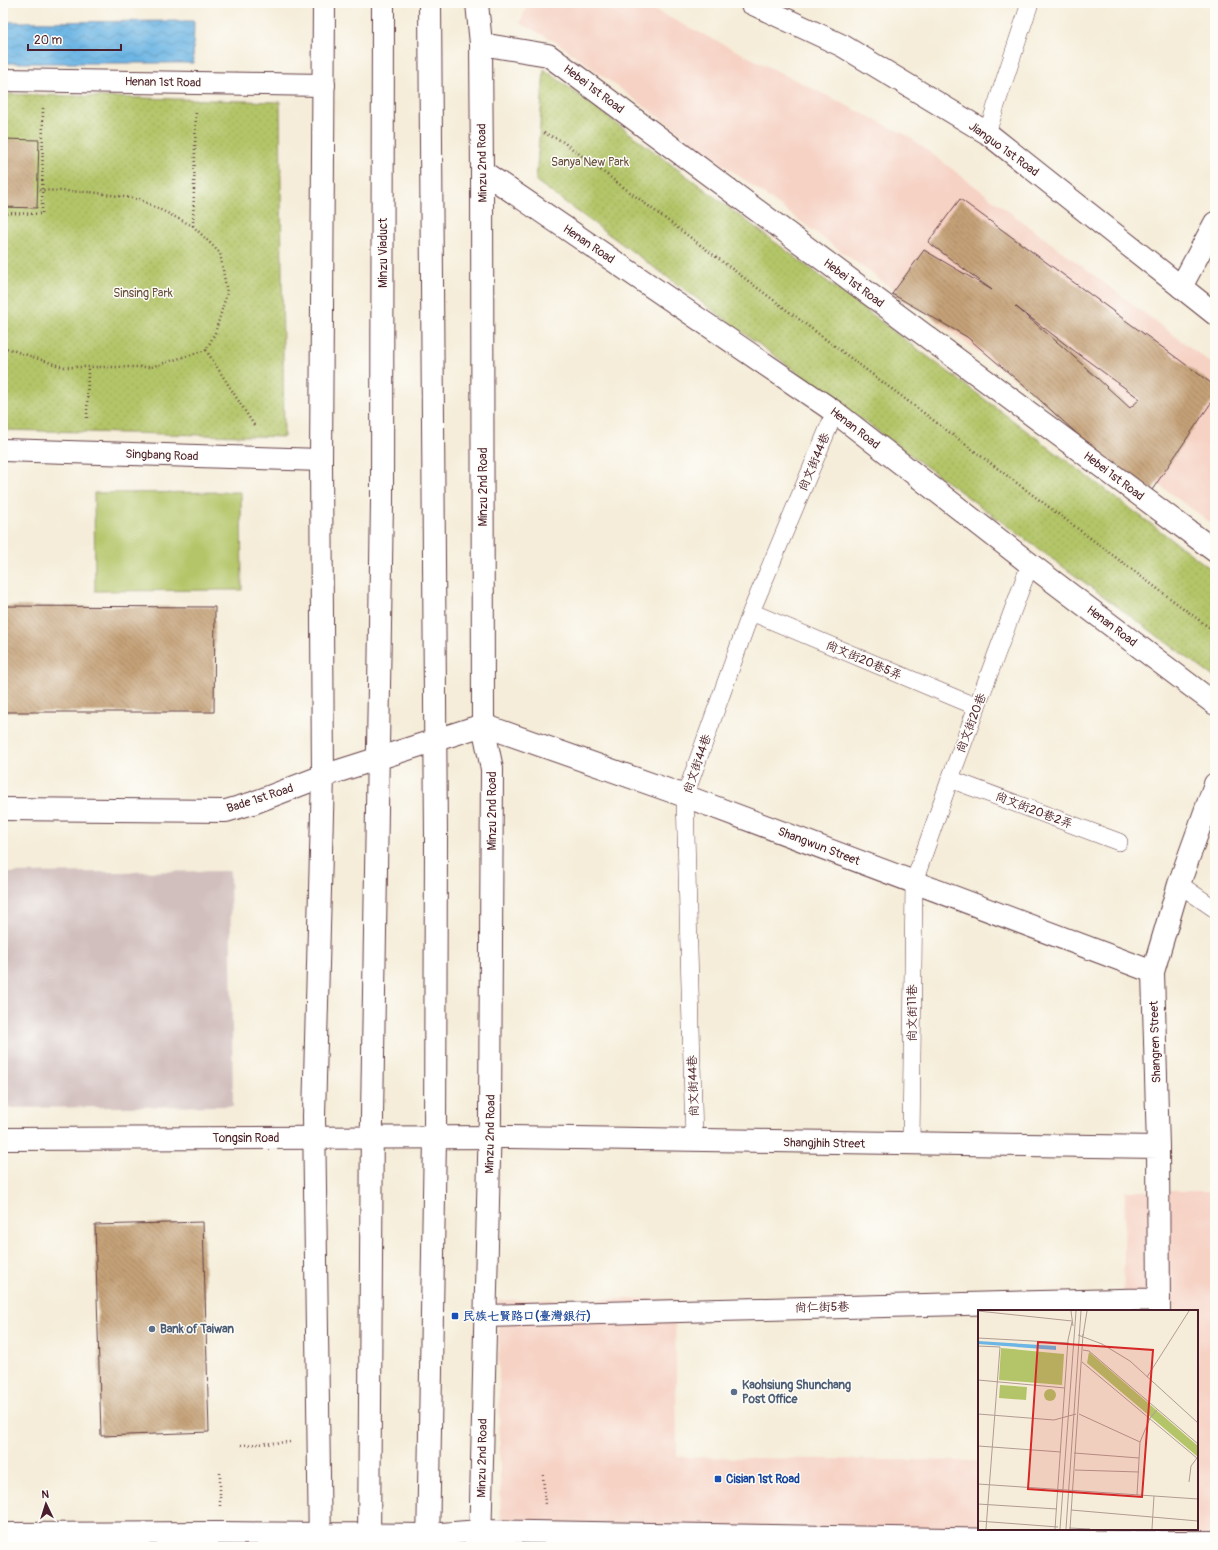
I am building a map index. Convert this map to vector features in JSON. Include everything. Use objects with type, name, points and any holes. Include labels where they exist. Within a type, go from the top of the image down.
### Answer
[{"type":"street","points":[[319,1540],[314,1138],[324,776],[321,460],[324,3]]},
{"type":"street","name":"Minzu Viaduct","points":[[377,758],[382,502],[383,3]]},
{"type":"street","points":[[428,1541],[435,1137],[436,839],[434,740],[434,501],[430,3]]},
{"type":"street","name":"Minzu 2nd Road","points":[[477,3],[481,44],[483,725],[492,769],[490,1137],[480,1539]]},
{"type":"street","name":"Jianguo 1st Road","points":[[752,3],[843,46],[987,133],[1215,314]]},
{"type":"street","name":"Hebei 1st Road","points":[[481,44],[548,55],[1215,550]]},
{"type":"street","name":"Henan 1st Road","points":[[3,80],[324,85]]},
{"type":"street","name":"Henan Road","points":[[482,171],[835,412],[1030,564],[1215,704]]},
{"type":"street","points":[[1181,287],[1215,223]]},
{"type":"street","name":"Singbang Road","points":[[3,450],[321,460]]},
{"type":"street","name":"Bade 1st Road","points":[[3,809],[226,811],[253,803],[377,758],[483,725]]},
{"type":"street","name":"Shangwun Street","points":[[483,725],[684,796],[1153,972]]},
{"type":"street","points":[[369,1540],[377,758]]},
{"type":"street","name":"Shangren Street","points":[[1159,1305],[1158,1147],[1153,972],[1179,884],[1215,784]]},
{"type":"street","name":"Tongsin Road","points":[[3,1139],[490,1137]]},
{"type":"street","name":"Shangjhih Street","points":[[490,1137],[1158,1147]]},
{"type":"street","name":"尚仁街5巷","points":[[485,1316],[1159,1305]]},
{"type":"street","points":[[3,1534],[428,1541],[480,1539],[1155,1536],[1215,1542]]},
{"type":"lane","points":[[987,133],[1030,3]]},
{"type":"lane","name":"尚文街44巷","points":[[694,1140],[684,796],[751,612],[835,412]]},
{"type":"lane","name":"尚文街20巷","points":[[914,882],[950,779],[1030,564]]},
{"type":"lane","name":"尚文街20巷5弄","points":[[751,612],[977,707]]},
{"type":"lane","name":"尚文街20巷2弄","points":[[950,779],[1119,842]]},
{"type":"lane","name":"尚文街11巷","points":[[911,1144],[914,882]]},
{"type":"lane","points":[[1179,884],[1215,909]]},
{"type":"path","points":[[3,213],[42,214],[43,81]]},
{"type":"path","points":[[193,226],[197,83]]},
{"type":"path","points":[[544,133],[562,141],[1215,632]]},
{"type":"path","points":[[3,348],[63,367],[151,367],[206,350],[215,333],[227,293],[220,253],[193,226],[139,199],[90,192],[38,190]]},
{"type":"path","points":[[206,350],[254,425]]},
{"type":"path","points":[[86,418],[88,367]]},
{"type":"shaded area","points":[[528,3],[640,3],[908,136],[1215,366],[1215,526],[558,43],[520,23]]},
{"type":"shaded area","points":[[230,871],[233,1106],[3,1108],[3,873]]},
{"type":"shaded area","points":[[1125,1191],[1215,1191],[1215,1547],[501,1547],[498,1300],[675,1299],[677,1457],[978,1461],[978,1530],[1198,1530],[1198,1310],[1123,1310]]},
{"type":"green space","name":"Sanya New Park","points":[[544,69],[1215,572],[1215,678],[536,181]]},
{"type":"green space","name":"Sinsing Park","points":[[3,94],[280,102],[284,437],[3,430]]},
{"type":"green space","points":[[241,492],[242,590],[95,591],[94,493]]},
{"type":"water","points":[[194,21],[193,63],[3,63],[3,22]]},
{"type":"building","points":[[3,139],[39,140],[37,208],[3,207]]},
{"type":"building","points":[[960,199],[1215,386],[1215,397],[1152,490],[1097,452],[1030,391],[967,337],[892,294],[924,250],[992,290],[928,242]],"holes":[[[1015,306],[1140,399],[1130,408]]]},
{"type":"building","points":[[3,606],[215,607],[214,712],[3,712]]},
{"type":"building","name":"Bank of Taiwan","points":[[203,1222],[209,1432],[101,1436],[95,1225]]},
{"type":"place","name":"民族七賢路口(臺灣銀行)","points":[[455,1316]]},
{"type":"place","name":"Bank of Taiwan","points":[[152,1329]]},
{"type":"place","name":"Kaohsiung Shunchang Post Office","points":[[734,1392]]},
{"type":"place","name":"Cisian 1st Road","points":[[718,1479]]}]
